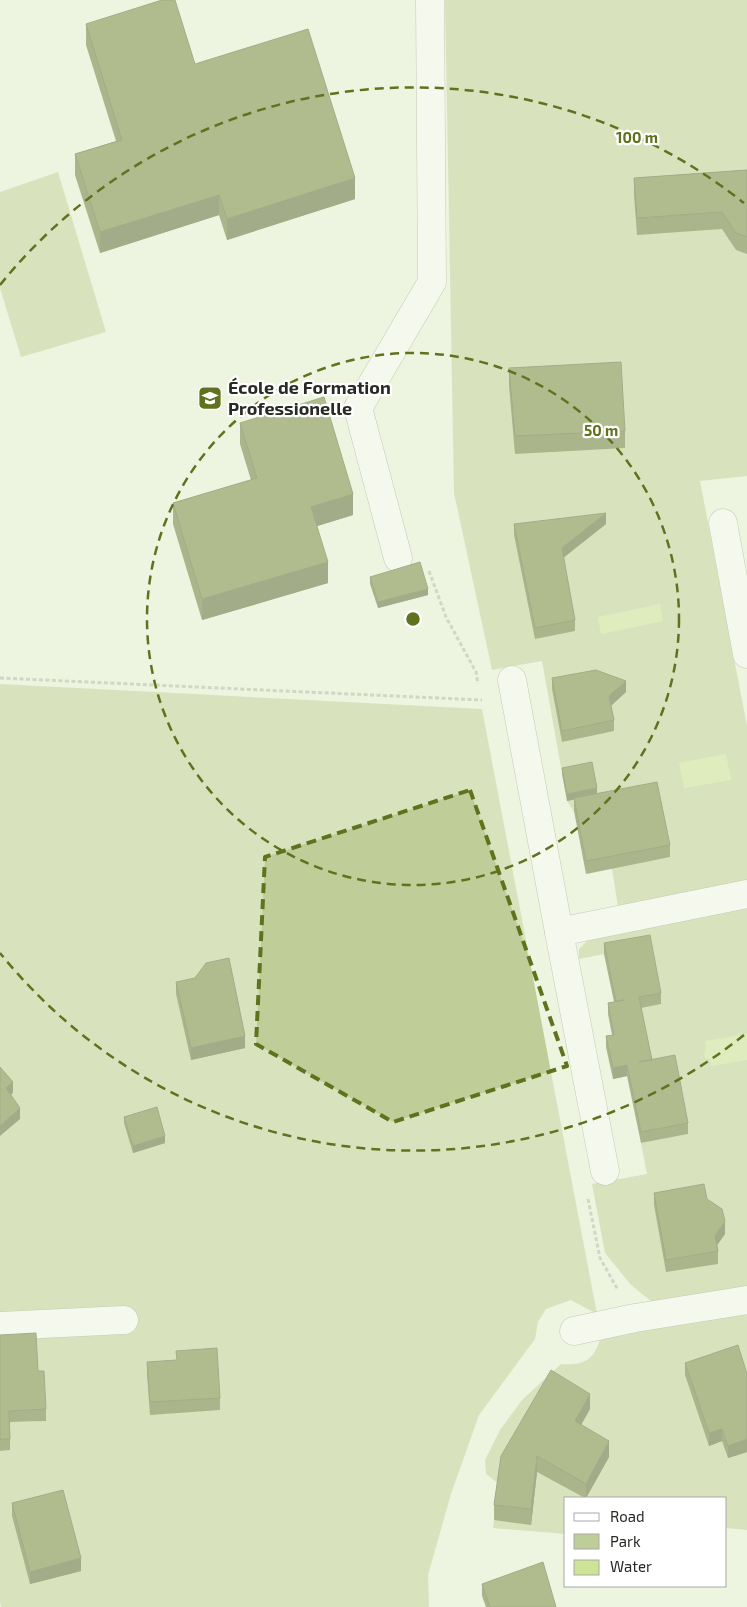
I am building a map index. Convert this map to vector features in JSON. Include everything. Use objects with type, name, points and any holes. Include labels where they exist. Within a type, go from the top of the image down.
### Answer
[{"type":"street","points":[[398,558],[358,408],[432,282],[430,0]]},
{"type":"street","points":[[723,523],[747,654]]},
{"type":"street","points":[[512,680],[605,1171]]},
{"type":"street","points":[[559,932],[747,894]]},
{"type":"street","points":[[574,1331],[635,1318],[747,1300]]},
{"type":"street","points":[[0,1326],[124,1320]]},
{"type":"path","points":[[0,678],[482,700],[476,672],[446,617],[422,553],[398,558]]},
{"type":"highlighted area","points":[[470,790],[567,1066],[393,1122],[256,1044],[265,857]]},
{"type":"green space","points":[[445,0],[747,0],[747,476],[700,481],[747,726],[747,880],[618,907],[612,869],[567,801],[542,661],[492,670],[454,493]]},
{"type":"green space","points":[[58,172],[106,332],[21,357],[0,288],[0,192]]},
{"type":"green space","points":[[0,684],[482,709],[597,1314],[571,1300],[546,1309],[538,1322],[535,1339],[479,1415],[451,1494],[428,1575],[429,1607],[1,1607],[0,1451],[10,1450],[9,1422],[46,1421],[0,1333],[129,1333],[125,1308],[0,1315]]},
{"type":"green space","points":[[747,907],[747,1289],[657,1306],[631,1285],[605,1253],[592,1184],[647,1174],[641,1143],[688,1134],[643,1073],[639,1008],[661,1004],[604,954],[579,959],[579,949],[590,938]]},
{"type":"green space","points":[[747,1310],[747,1530],[727,1528],[727,1497],[564,1497],[564,1534],[493,1528],[499,1484],[486,1474],[485,1460],[500,1430],[522,1400],[561,1364],[577,1364],[588,1359],[596,1350],[601,1336]]},
{"type":"water","points":[[660,604],[663,621],[601,634],[598,617]]},
{"type":"water","points":[[726,754],[731,780],[684,788],[679,763]]},
{"type":"water","points":[[747,1034],[747,1060],[711,1066],[710,1059],[705,1058],[705,1041]]},
{"type":"building","points":[[162,0],[175,0],[195,64],[308,29],[355,178],[227,219],[219,195],[100,232],[75,154],[122,140],[86,24]]},
{"type":"building","points":[[747,170],[747,237],[736,233],[722,212],[637,218],[634,178]]},
{"type":"building","points":[[621,362],[625,431],[515,436],[509,368]]},
{"type":"building","points":[[324,397],[353,494],[311,507],[328,562],[202,599],[173,503],[257,478],[240,423]]},
{"type":"building","points":[[606,513],[562,548],[575,620],[535,628],[514,524]]},
{"type":"building","points":[[420,562],[428,589],[378,602],[370,577]]},
{"type":"building","points":[[596,670],[626,681],[609,696],[614,720],[562,731],[552,678]]},
{"type":"building","points":[[592,762],[597,788],[567,794],[562,768]]},
{"type":"building","points":[[657,782],[670,845],[586,861],[574,798]]},
{"type":"building","points":[[650,935],[661,993],[639,997],[652,1059],[675,1055],[688,1123],[641,1132],[627,1065],[613,1068],[606,1036],[614,1035],[608,1003],[624,1000],[616,1001],[604,943]]},
{"type":"building","points":[[229,958],[245,1036],[191,1048],[176,982],[195,978],[206,963]]},
{"type":"building","points":[[0,1067],[13,1082],[6,1088],[20,1108],[0,1126]]},
{"type":"building","points":[[157,1107],[165,1136],[133,1146],[124,1117]]},
{"type":"building","points":[[704,1184],[707,1199],[722,1209],[725,1221],[715,1236],[718,1251],[666,1260],[654,1193]]},
{"type":"building","points":[[36,1333],[38,1371],[44,1371],[46,1409],[9,1411],[10,1439],[0,1439],[0,1335]]},
{"type":"building","points":[[738,1345],[747,1374],[747,1439],[728,1446],[722,1429],[709,1433],[685,1363]]},
{"type":"building","points":[[217,1348],[220,1398],[150,1402],[147,1362],[177,1360],[176,1351]]},
{"type":"building","points":[[551,1370],[590,1394],[575,1421],[609,1441],[586,1484],[537,1456],[531,1509],[494,1505],[501,1456]]},
{"type":"building","points":[[63,1490],[81,1558],[30,1572],[12,1503]]},
{"type":"building","points":[[543,1562],[556,1607],[490,1607],[482,1584]]},
{"type":"place","name":"École de Formation Professionelle","points":[[210,398]]}]
